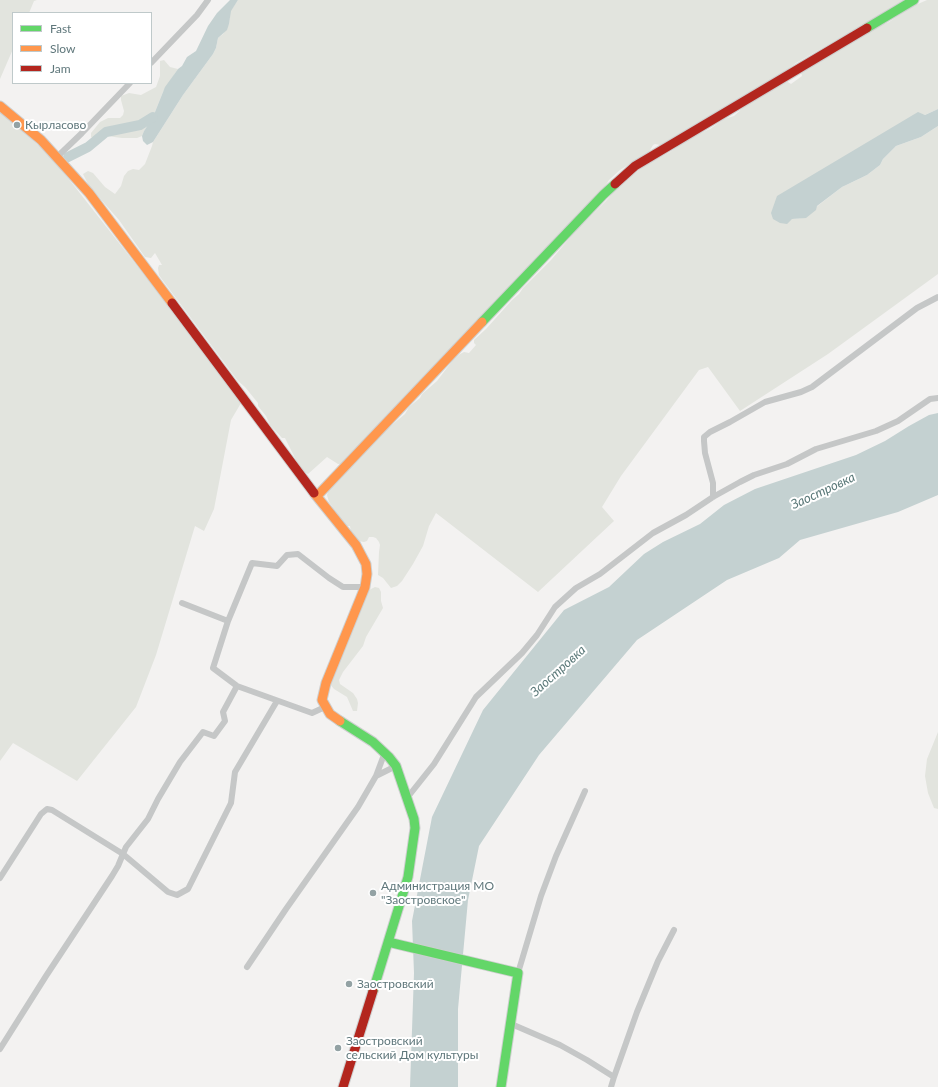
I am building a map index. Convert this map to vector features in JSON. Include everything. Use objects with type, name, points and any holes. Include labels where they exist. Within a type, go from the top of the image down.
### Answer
[{"type":"street","points":[[152,62],[197,15],[208,0]]},
{"type":"street","points":[[317,496],[598,201],[635,166],[914,0]]},
{"type":"street","points":[[56,157],[129,84]]},
{"type":"street","points":[[0,106],[41,140],[88,193],[317,496],[356,545],[366,564],[367,574],[364,587],[326,683],[322,700],[330,714],[373,742],[385,752],[396,766],[414,819],[415,835],[408,877],[343,1087]]},
{"type":"street","points":[[713,497],[713,483],[705,452],[704,437],[710,432],[765,402],[801,392],[812,387],[917,308],[938,297]]},
{"type":"street","points":[[407,798],[434,764],[476,696],[522,653],[537,635],[555,607],[576,588],[600,574],[653,533],[754,474],[787,464],[816,449],[876,431],[898,421],[930,399],[938,398]]},
{"type":"street","points":[[325,707],[312,713],[237,686],[213,668],[228,621],[252,563],[277,566],[287,555],[298,554],[329,578],[343,586],[364,587]]},
{"type":"street","points":[[182,603],[228,621]]},
{"type":"street","points":[[0,1049],[118,866],[126,847],[148,819],[180,762],[203,732],[214,736],[225,721],[223,712],[237,686]]},
{"type":"street","points":[[0,878],[41,814],[47,809],[59,814],[123,854],[168,892],[177,895],[188,890],[231,803],[235,772],[277,700]]},
{"type":"street","points":[[247,966],[358,807],[376,776],[385,752]]},
{"type":"street","points":[[376,776],[396,766]]},
{"type":"street","points":[[501,1087],[509,1023],[518,973],[541,896],[556,856],[586,791]]},
{"type":"street","points":[[610,1087],[636,1012],[658,960],[674,930]]},
{"type":"street","points":[[388,942],[518,973]]},
{"type":"street","points":[[509,1023],[560,1045],[614,1076]]},
{"type":"shaded area","points":[[0,0],[37,0],[34,1],[29,12],[12,12],[12,51],[0,79]]},
{"type":"shaded area","points":[[238,0],[907,0],[796,63],[784,72],[660,145],[653,145],[649,152],[620,170],[609,180],[601,193],[594,198],[346,459],[345,462],[338,464],[327,457],[308,474],[302,471],[285,438],[282,438],[270,425],[266,416],[258,406],[258,403],[238,381],[161,278],[158,268],[159,265],[162,265],[155,253],[151,258],[145,257],[119,220],[89,186],[83,174],[88,171],[93,173],[105,187],[115,194],[121,186],[124,176],[128,171],[133,169],[139,170],[145,164],[153,142],[183,95],[213,54],[218,38],[223,34],[229,24],[230,11]]},
{"type":"shaded area","points":[[927,0],[938,0],[938,109],[925,115],[921,114],[792,219],[802,218],[842,187],[867,175],[880,165],[883,159],[896,146],[921,137],[938,126],[938,274],[828,354],[740,411],[708,367],[699,370],[621,476],[602,507],[614,521],[538,592],[436,513],[429,526],[423,546],[413,564],[402,581],[397,586],[391,588],[383,578],[378,575],[379,542],[373,537],[369,537],[367,541],[364,542],[358,541],[351,532],[350,526],[346,526],[329,502],[327,495],[329,489],[387,429],[405,414],[409,407],[420,398],[422,394],[437,381],[453,360],[464,352],[469,353],[476,345],[474,340],[551,260],[578,228],[606,201],[620,184],[646,165],[670,152],[691,137],[710,129],[724,119],[734,116],[748,103],[782,83],[788,82],[791,84],[802,76],[801,72],[876,27],[889,22],[911,7]]},
{"type":"shaded area","points":[[164,60],[170,67],[178,69],[163,92],[153,117],[142,136],[137,138],[122,138],[107,136],[94,139],[91,137],[91,133],[100,122],[108,118],[120,118],[123,115],[124,111],[121,96],[129,93],[141,95],[156,87],[160,76],[160,61]]},
{"type":"shaded area","points":[[0,111],[53,159],[149,281],[241,403],[231,420],[214,509],[204,531],[195,526],[156,655],[136,707],[77,781],[13,743],[0,761]]},
{"type":"shaded area","points":[[375,587],[379,588],[381,592],[383,608],[366,637],[363,646],[343,672],[339,680],[340,684],[353,693],[357,699],[357,711],[353,711],[347,697],[334,689],[329,683],[369,590]]},
{"type":"shaded area","points":[[938,732],[938,809],[934,808],[928,793],[925,776],[927,759]]},
{"type":"water","points":[[230,0],[238,0],[231,11],[227,30],[218,38],[213,54],[183,95],[153,142],[147,145],[143,141],[142,136],[153,117],[165,87],[178,69],[182,66],[187,57],[196,51],[208,26],[217,13]]},
{"type":"water","points":[[938,109],[938,126],[921,137],[896,146],[883,159],[880,165],[867,175],[842,187],[817,206],[816,210],[806,218],[792,219],[787,224],[780,223],[773,219],[771,213],[777,196],[918,112],[925,115]]},
{"type":"water","name":"Заостровка","points":[[938,413],[938,495],[898,512],[800,540],[779,558],[727,580],[637,640],[539,755],[479,846],[468,900],[458,1009],[458,1087],[410,1087],[414,973],[412,921],[432,817],[483,710],[564,610],[609,587],[644,554],[663,542],[700,524],[724,505],[755,489],[856,455],[885,441],[929,415]]},
{"type":"waterway","points":[[68,157],[88,147],[106,132],[140,125],[153,117]]},
{"type":"traffic: fast","points":[[867,28],[914,0]]},
{"type":"traffic: fast","points":[[482,322],[615,184]]},
{"type":"traffic: fast","points":[[340,721],[373,742],[396,766],[414,819],[415,828],[408,877],[373,991]]},
{"type":"traffic: fast","points":[[388,942],[518,973],[501,1087]]},
{"type":"traffic: slow","points":[[0,106],[41,140],[89,193],[172,303]]},
{"type":"traffic: slow","points":[[317,496],[482,322]]},
{"type":"traffic: slow","points":[[314,493],[356,545],[366,564],[367,574],[365,587],[326,683],[322,700],[330,714],[340,721]]},
{"type":"traffic: jam","points":[[615,184],[635,166],[867,28]]},
{"type":"traffic: jam","points":[[172,303],[314,493]]},
{"type":"traffic: jam","points":[[343,1087],[373,991]]},
{"type":"place","name":"Кырласово","points":[[17,125]]},
{"type":"place","name":"Администрация МО \"Заостровское\"","points":[[373,893]]},
{"type":"place","name":"Заостровский","points":[[349,984]]},
{"type":"place","name":"Заостровский сельский Дом культуры","points":[[338,1048]]}]
